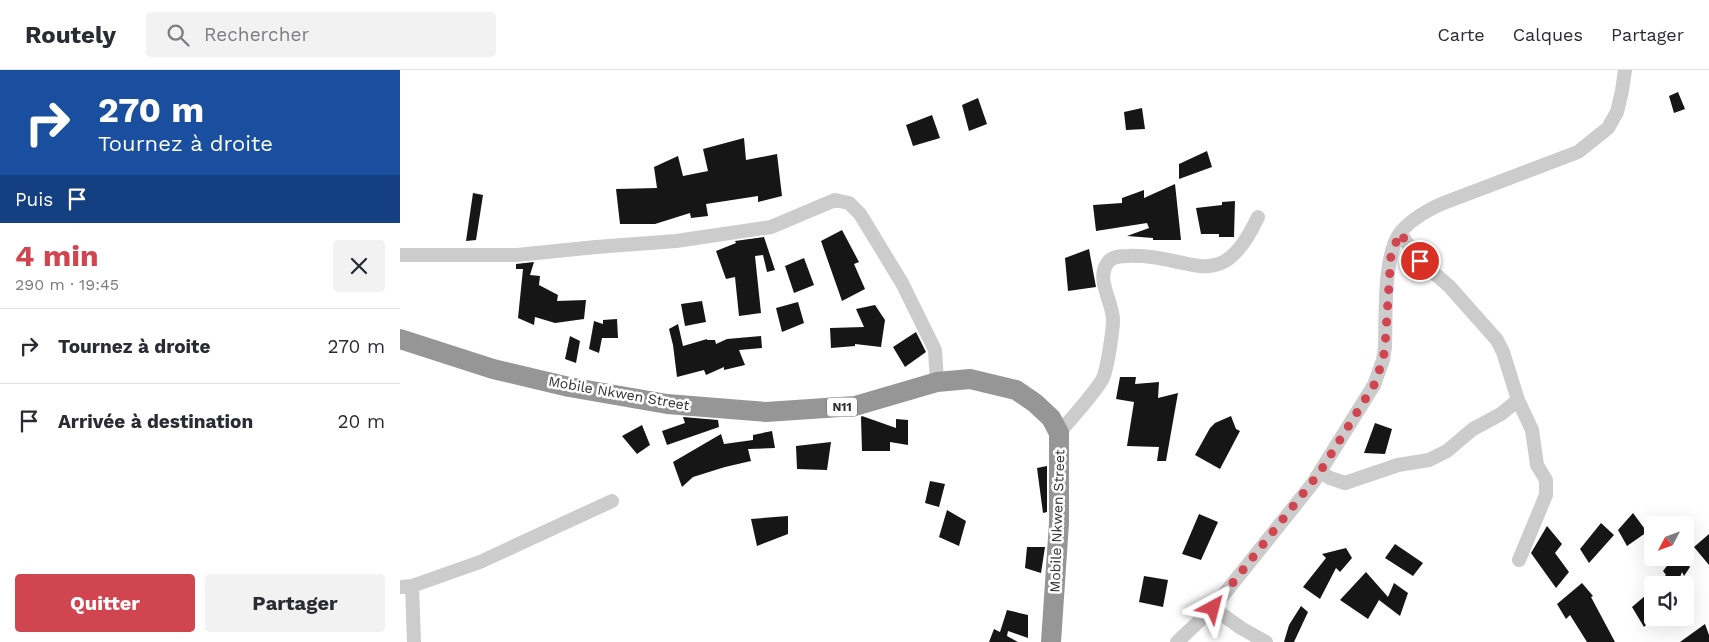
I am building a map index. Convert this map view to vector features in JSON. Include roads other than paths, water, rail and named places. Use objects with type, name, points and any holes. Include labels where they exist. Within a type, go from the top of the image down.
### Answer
[{"type":"highway","name":"Mobile Nkwen Street","points":[[400,339],[493,369],[569,387],[667,404],[766,412],[855,406],[937,382],[970,378],[1016,390],[1035,403],[1051,418],[1059,433],[1059,523],[1051,642]]},
{"type":"street","points":[[1178,642],[1213,608],[1320,472],[1374,385],[1383,360],[1391,254],[1400,233],[1422,213],[1440,204],[1578,152],[1608,128],[1618,105],[1625,70]]},
{"type":"street","points":[[400,255],[518,255],[676,241],[771,226],[835,200],[849,203],[860,214],[902,283],[935,350],[937,382]]},
{"type":"street","points":[[1059,433],[1103,378],[1113,320],[1103,281],[1105,268],[1110,261],[1117,257],[1140,256],[1173,260],[1196,267],[1211,267],[1224,261],[1239,250],[1258,216]]},
{"type":"street","points":[[1400,233],[1420,261],[1449,286],[1498,340],[1518,400],[1532,430],[1537,465],[1546,480],[1546,495],[1519,560]]},
{"type":"street","points":[[1320,472],[1345,483],[1398,465],[1429,460],[1447,451],[1473,429],[1501,414],[1518,400]]},
{"type":"street","points":[[414,642],[406,587],[480,562],[612,500]]},
{"type":"street","points":[[1213,608],[1241,628],[1266,642]]}]
